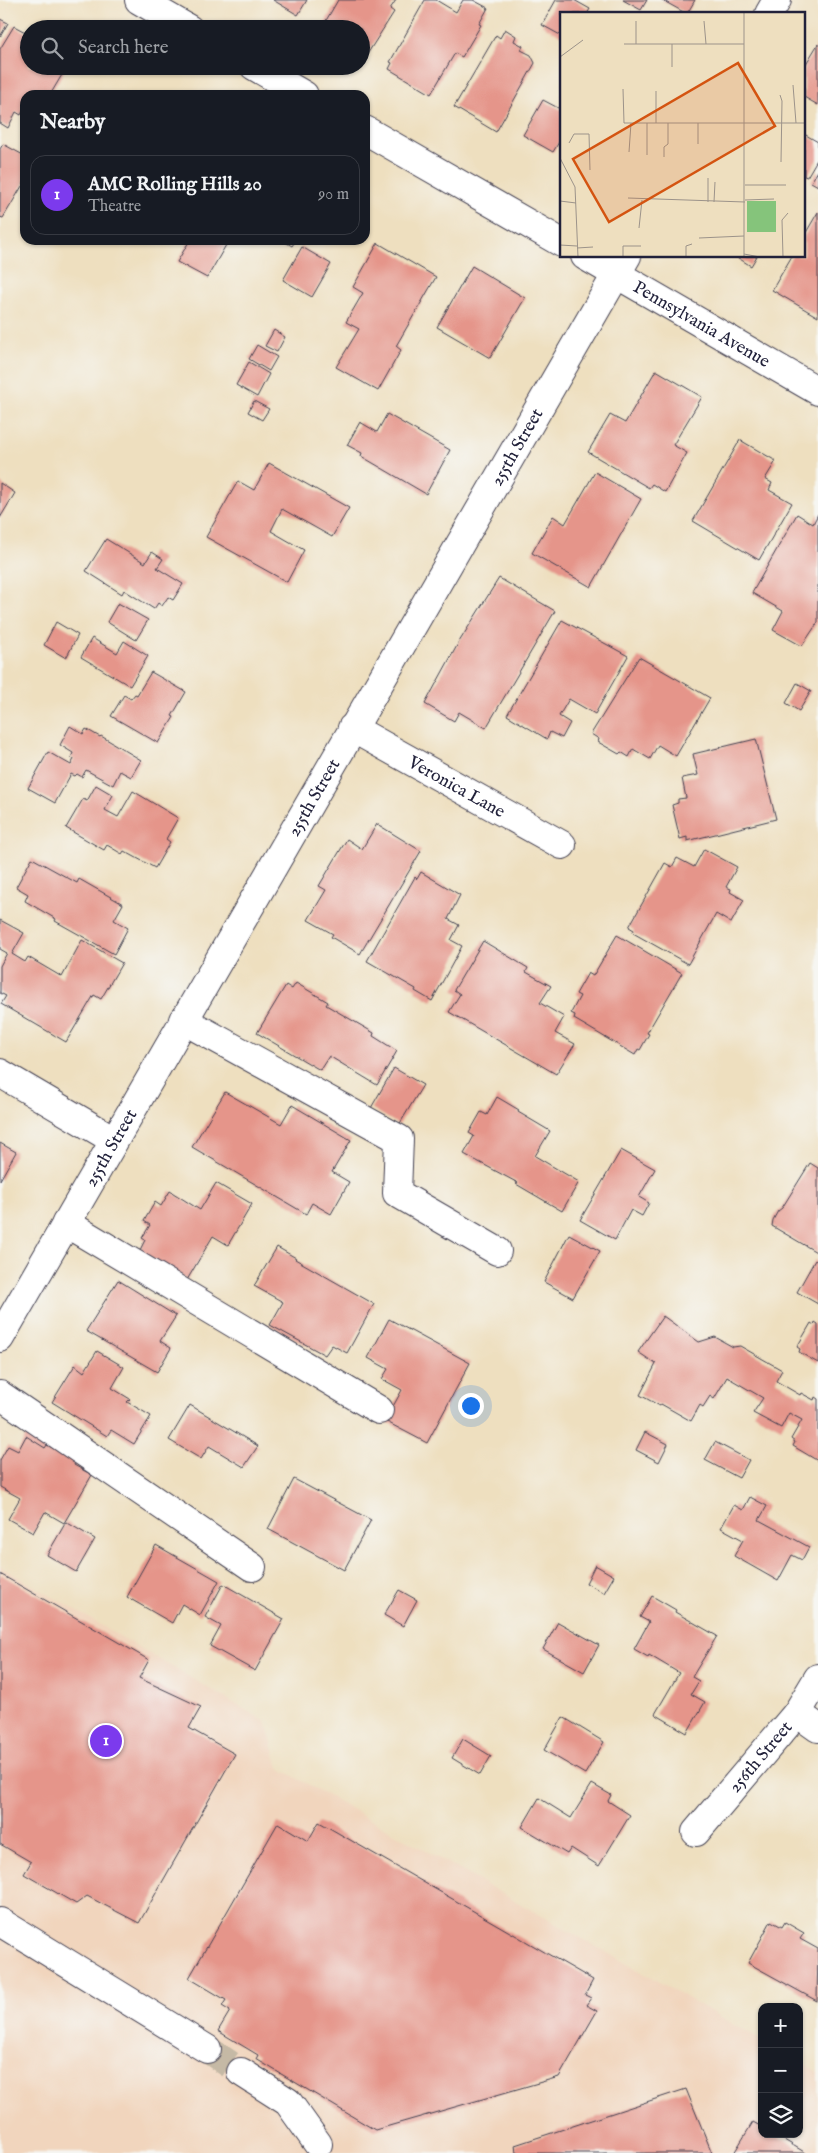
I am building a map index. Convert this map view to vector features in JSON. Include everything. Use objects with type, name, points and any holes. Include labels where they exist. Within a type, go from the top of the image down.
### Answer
[{"type":"street","points":[[139,0],[173,20]]},
{"type":"street","points":[[770,12],[777,0]]},
{"type":"street","points":[[270,75],[295,90]]},
{"type":"street","points":[[370,133],[560,242]]},
{"type":"street","name":"Pennsylvania Avenue","points":[[593,258],[622,265],[818,391]]},
{"type":"street","name":"255th Street","points":[[0,1338],[622,265]]},
{"type":"street","name":"Veronica Lane","points":[[352,728],[562,845]]},
{"type":"street","points":[[183,1020],[399,1139],[397,1193],[497,1251]]},
{"type":"street","points":[[0,1073],[114,1140]]},
{"type":"street","points":[[66,1223],[379,1410]]},
{"type":"street","points":[[0,1396],[252,1567]]},
{"type":"street","name":"256th Street","points":[[696,1832],[807,1720],[818,1678]]},
{"type":"street","points":[[0,1922],[207,2049]]},
{"type":"street","points":[[241,2072],[288,2102],[318,2144]]},
{"type":"shaded area","points":[[0,1566],[266,1722],[279,1768],[758,2038],[758,2138],[803,2138],[803,2063],[818,2072],[818,2153],[0,2153]]},
{"type":"building","points":[[273,0],[307,0],[298,15]]},
{"type":"building","points":[[338,0],[396,0],[390,9],[394,12],[370,50],[370,20],[326,20]]},
{"type":"building","points":[[425,0],[436,0],[456,12],[463,0],[473,0],[488,8],[479,24],[481,25],[462,57],[455,53],[431,94],[389,69],[392,63],[390,62]]},
{"type":"building","points":[[556,0],[574,0],[590,9],[588,12],[560,12],[560,35],[542,25]]},
{"type":"building","points":[[623,0],[647,0],[641,10]]},
{"type":"building","points":[[662,0],[695,0],[688,12],[683,12]]},
{"type":"building","points":[[0,19],[8,23],[0,37]]},
{"type":"building","points":[[14,26],[20,29],[20,75],[62,75],[53,90],[20,90],[20,114],[16,112],[8,128],[0,123],[0,49]]},
{"type":"building","points":[[505,29],[516,36],[514,41],[523,46],[521,50],[531,55],[535,63],[496,132],[454,107],[496,35],[500,38]]},
{"type":"building","points":[[818,44],[818,105],[806,98],[806,64]]},
{"type":"building","points":[[543,100],[560,109],[560,140],[553,152],[523,135]]},
{"type":"building","points":[[806,135],[818,142],[818,158],[807,177]]},
{"type":"building","points":[[3,144],[20,153],[20,189],[3,218],[0,217],[0,149]]},
{"type":"building","points":[[818,171],[818,186],[811,182]]},
{"type":"building","points":[[818,212],[818,317],[772,290],[791,258],[806,258],[806,233]]},
{"type":"building","points":[[378,243],[436,277],[396,346],[401,350],[378,391],[336,367],[359,329],[346,322],[363,293],[353,287]]},
{"type":"building","points":[[187,245],[226,245],[207,278],[177,262]]},
{"type":"building","points":[[302,247],[331,264],[312,297],[283,280]]},
{"type":"building","points":[[738,258],[756,258],[751,266]]},
{"type":"building","points":[[472,266],[525,298],[490,358],[437,327]]},
{"type":"building","points":[[274,330],[285,337],[277,352],[265,346]]},
{"type":"building","points":[[257,345],[277,357],[269,371],[249,359]]},
{"type":"building","points":[[249,362],[269,374],[257,397],[236,385]]},
{"type":"building","points":[[656,370],[702,397],[673,445],[687,453],[665,492],[652,484],[649,488],[588,452],[610,415],[625,423]]},
{"type":"building","points":[[254,401],[269,409],[262,420],[248,412]]},
{"type":"building","points":[[387,414],[450,450],[426,494],[361,456],[362,453],[347,445],[360,422],[377,432]]},
{"type":"building","points":[[740,440],[776,461],[765,479],[772,483],[769,490],[792,503],[759,560],[693,521]]},
{"type":"building","points":[[269,463],[349,508],[332,537],[282,509],[271,531],[304,550],[287,582],[206,537],[238,481],[254,490]]},
{"type":"building","points":[[595,472],[641,499],[591,587],[532,553],[553,516],[565,524]]},
{"type":"building","points":[[0,483],[15,493],[0,518]]},
{"type":"building","points":[[797,514],[813,524],[818,514],[818,622],[802,646],[773,630],[783,611],[752,593]]},
{"type":"building","points":[[106,539],[145,563],[152,552],[163,559],[157,568],[183,584],[173,600],[168,597],[162,606],[158,603],[154,609],[124,590],[122,594],[86,571]]},
{"type":"building","points":[[499,578],[555,611],[486,728],[459,712],[454,721],[425,704],[459,642]]},
{"type":"building","points":[[118,603],[148,620],[136,640],[107,622]]},
{"type":"building","points":[[562,620],[628,656],[595,714],[569,699],[559,716],[570,723],[562,738],[550,732],[547,739],[507,715]]},
{"type":"building","points":[[56,622],[78,635],[66,658],[44,645]]},
{"type":"building","points":[[92,638],[117,653],[124,641],[148,656],[130,686],[81,657]]},
{"type":"building","points":[[639,657],[710,698],[676,756],[658,745],[650,759],[633,749],[629,757],[621,752],[619,754],[598,742],[599,739],[591,734]]},
{"type":"building","points":[[151,672],[186,692],[172,716],[174,717],[158,743],[111,716],[124,695],[131,699],[135,694],[137,695]]},
{"type":"building","points":[[797,683],[811,691],[799,711],[786,703]]},
{"type":"building","points":[[70,726],[83,734],[86,729],[101,736],[141,760],[131,777],[120,771],[113,785],[86,770],[82,777],[77,774],[75,776],[71,774],[55,803],[28,788],[48,752],[71,765],[74,759],[71,758],[73,753],[60,745]]},
{"type":"building","points":[[756,739],[776,819],[687,841],[687,837],[680,839],[672,805],[678,803],[678,799],[686,798],[682,778],[698,775],[693,754]]},
{"type":"building","points":[[96,785],[113,795],[105,810],[118,817],[133,791],[178,818],[166,839],[170,842],[155,868],[124,851],[122,854],[107,845],[104,850],[66,828],[83,799],[87,801]]},
{"type":"building","points":[[377,824],[421,851],[360,954],[331,937],[333,934],[308,920],[326,890],[319,886],[347,839],[362,849]]},
{"type":"building","points":[[704,849],[737,867],[726,887],[731,889],[730,892],[744,900],[731,923],[716,914],[688,964],[633,933],[634,930],[629,927],[665,863],[672,867],[677,858],[694,867]]},
{"type":"building","points":[[32,858],[77,883],[79,879],[123,904],[114,920],[128,928],[114,954],[55,921],[56,919],[25,901],[28,894],[16,887]]},
{"type":"building","points":[[421,872],[460,895],[448,919],[459,925],[451,940],[462,946],[432,1001],[415,991],[416,989],[367,961],[415,877],[417,879]]},
{"type":"building","points":[[0,920],[24,933],[12,954],[25,962],[28,957],[62,977],[82,940],[122,963],[101,999],[94,995],[66,1042],[1,1004],[6,996],[0,993],[0,966],[7,953],[0,949]]},
{"type":"building","points":[[617,935],[682,973],[647,1033],[649,1034],[640,1050],[638,1049],[635,1055],[574,1019],[575,1015],[571,1013],[580,996],[576,994],[588,973],[593,976]]},
{"type":"building","points":[[483,941],[528,968],[526,972],[551,986],[540,1003],[564,1017],[555,1033],[575,1044],[556,1074],[449,1012],[460,994],[454,990]]},
{"type":"building","points":[[296,983],[328,1002],[326,1005],[374,1033],[373,1036],[397,1051],[377,1085],[329,1056],[320,1070],[257,1033],[286,985],[292,989]]},
{"type":"building","points":[[394,1068],[423,1085],[399,1125],[371,1108]]},
{"type":"building","points":[[225,1092],[281,1124],[292,1105],[351,1140],[332,1172],[349,1182],[331,1214],[312,1203],[306,1214],[192,1147]]},
{"type":"building","points":[[497,1097],[550,1131],[535,1156],[579,1182],[562,1211],[516,1184],[518,1183],[464,1154],[474,1136],[469,1133],[481,1112],[487,1115]]},
{"type":"building","points":[[0,1143],[16,1152],[0,1180]]},
{"type":"building","points":[[621,1150],[655,1169],[639,1197],[649,1203],[642,1216],[631,1210],[615,1240],[580,1220]]},
{"type":"building","points":[[810,1163],[818,1168],[818,1253],[772,1226],[778,1211],[782,1208]]},
{"type":"building","points":[[216,1183],[252,1204],[228,1245],[213,1236],[187,1280],[139,1252],[145,1240],[142,1238],[150,1225],[144,1221],[155,1202],[161,1206],[170,1191],[200,1210]]},
{"type":"building","points":[[569,1234],[600,1251],[573,1298],[544,1282]]},
{"type":"building","points":[[277,1247],[374,1304],[347,1353],[332,1345],[325,1355],[270,1325],[283,1302],[254,1286]]},
{"type":"building","points":[[815,1260],[818,1262],[818,1304],[797,1292]]},
{"type":"building","points":[[118,1280],[176,1316],[160,1341],[171,1348],[157,1372],[86,1331]]},
{"type":"building","points":[[663,1316],[699,1342],[715,1337],[733,1347],[740,1346],[782,1370],[776,1381],[800,1395],[801,1393],[814,1400],[815,1397],[818,1399],[818,1461],[793,1446],[795,1442],[791,1439],[802,1420],[789,1413],[781,1428],[753,1413],[763,1398],[727,1377],[714,1399],[710,1396],[703,1407],[700,1405],[691,1421],[661,1404],[660,1406],[640,1395],[656,1364],[638,1352]]},
{"type":"building","points":[[389,1319],[470,1363],[427,1443],[385,1421],[402,1390],[382,1379],[388,1369],[368,1358]]},
{"type":"building","points":[[815,1322],[818,1324],[818,1363],[799,1352],[800,1349],[797,1347],[811,1323],[814,1325]]},
{"type":"building","points":[[97,1351],[124,1367],[112,1388],[130,1399],[127,1402],[151,1416],[134,1444],[111,1430],[107,1436],[52,1402],[75,1365],[84,1372]]},
{"type":"building","points":[[190,1405],[258,1446],[244,1467],[209,1446],[201,1459],[169,1440]]},
{"type":"building","points":[[645,1432],[668,1444],[659,1462],[636,1450]]},
{"type":"building","points":[[26,1436],[45,1448],[47,1445],[76,1461],[74,1465],[92,1475],[64,1523],[45,1512],[33,1533],[8,1519],[20,1498],[0,1487],[0,1460],[8,1446],[18,1451]]},
{"type":"building","points":[[715,1442],[749,1460],[739,1478],[705,1460]]},
{"type":"building","points":[[294,1479],[371,1520],[344,1570],[268,1529]]},
{"type":"building","points":[[750,1497],[767,1506],[759,1520],[809,1547],[802,1560],[792,1555],[778,1581],[734,1556],[743,1540],[721,1528],[734,1505],[743,1510]]},
{"type":"building","points":[[66,1522],[95,1539],[76,1572],[47,1555]]},
{"type":"building","points":[[156,1545],[219,1581],[200,1615],[182,1604],[172,1623],[127,1597]]},
{"type":"building","points":[[595,1565],[614,1576],[604,1593],[586,1583]]},
{"type":"building","points":[[0,1574],[149,1660],[139,1678],[201,1707],[189,1728],[235,1754],[139,1923],[87,1896],[76,1904],[24,1874],[31,1862],[0,1844]]},
{"type":"building","points":[[223,1584],[284,1619],[255,1671],[210,1646],[221,1626],[205,1617]]},
{"type":"building","points":[[399,1590],[417,1600],[403,1626],[384,1615]]},
{"type":"building","points":[[652,1596],[676,1610],[675,1612],[717,1636],[692,1677],[699,1681],[691,1694],[705,1702],[687,1733],[655,1714],[679,1673],[649,1655],[648,1657],[634,1649],[649,1622],[640,1617]]},
{"type":"building","points":[[558,1622],[599,1645],[584,1672],[543,1649]]},
{"type":"building","points":[[563,1717],[604,1742],[585,1774],[544,1750]]},
{"type":"building","points":[[463,1739],[491,1756],[480,1775],[452,1758]]},
{"type":"building","points":[[592,1784],[611,1795],[608,1801],[630,1815],[599,1866],[571,1848],[567,1854],[522,1827],[539,1798],[571,1818]]},
{"type":"building","points":[[319,1822],[593,1980],[585,1995],[591,1998],[586,2005],[597,2011],[559,2077],[375,2130],[256,2059],[258,2055],[218,2031],[230,2011],[222,2006],[226,2000],[189,1978],[278,1823],[308,1841]]},
{"type":"building","points":[[771,1921],[782,1927],[785,1922],[804,1933],[800,1939],[818,1949],[817,2001],[748,1963]]},
{"type":"building","points":[[686,2089],[712,2153],[516,2153],[515,2145]]},
{"type":"building","points":[[753,2122],[758,2125],[758,2138],[781,2138],[806,2153],[734,2153]]},
{"type":"tunnel","points":[[207,2049],[241,2072]]},
{"type":"place","name":"AMC Rolling Hills 20","points":[[106,1741]]}]
